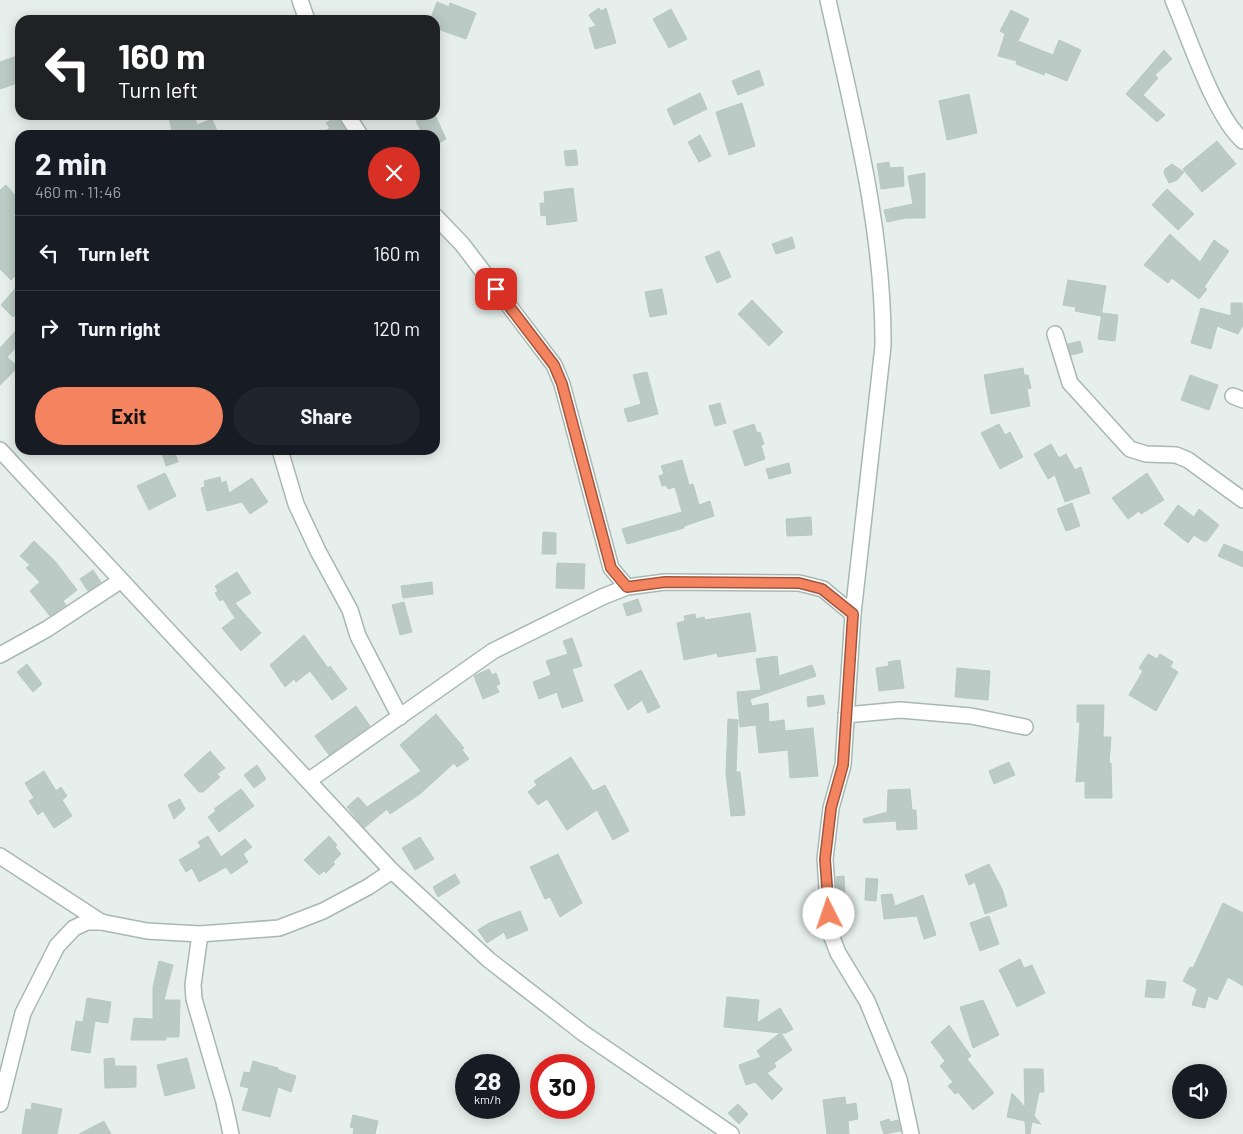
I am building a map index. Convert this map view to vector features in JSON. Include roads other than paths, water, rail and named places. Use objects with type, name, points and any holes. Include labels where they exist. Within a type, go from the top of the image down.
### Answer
[{"type":"street","points":[[300,0],[305,15]]},
{"type":"street","points":[[828,0],[858,133],[882,277],[884,312],[883,346],[853,614],[843,765],[831,808],[825,859],[830,932],[838,953],[867,1001],[892,1061],[899,1079],[911,1134]]},
{"type":"street","points":[[1174,0],[1219,108],[1233,131],[1243,141]]},
{"type":"street","points":[[440,221],[462,244],[554,365],[562,384],[611,568],[627,587]]},
{"type":"street","points":[[1054,334],[1070,383],[1130,449],[1146,454],[1176,455],[1188,460],[1243,500]]},
{"type":"street","points":[[0,450],[392,871],[489,960],[583,1033],[731,1134]]},
{"type":"street","points":[[282,455],[300,512],[318,551],[350,610],[358,636],[400,717]]},
{"type":"street","points":[[602,597],[611,568]]},
{"type":"street","points":[[0,655],[120,581]]},
{"type":"street","points":[[308,781],[492,651],[602,597],[627,587],[665,582],[799,583],[822,589],[853,614]]},
{"type":"street","points":[[846,715],[900,710],[971,716],[1025,727]]},
{"type":"street","points":[[0,856],[101,922]]},
{"type":"street","points":[[0,1104],[23,1014],[57,946],[74,928],[87,922],[101,922],[147,931],[200,934],[278,928],[323,911],[368,887],[392,871]]},
{"type":"street","points":[[200,934],[193,985],[194,1000],[224,1102],[231,1134]]}]
